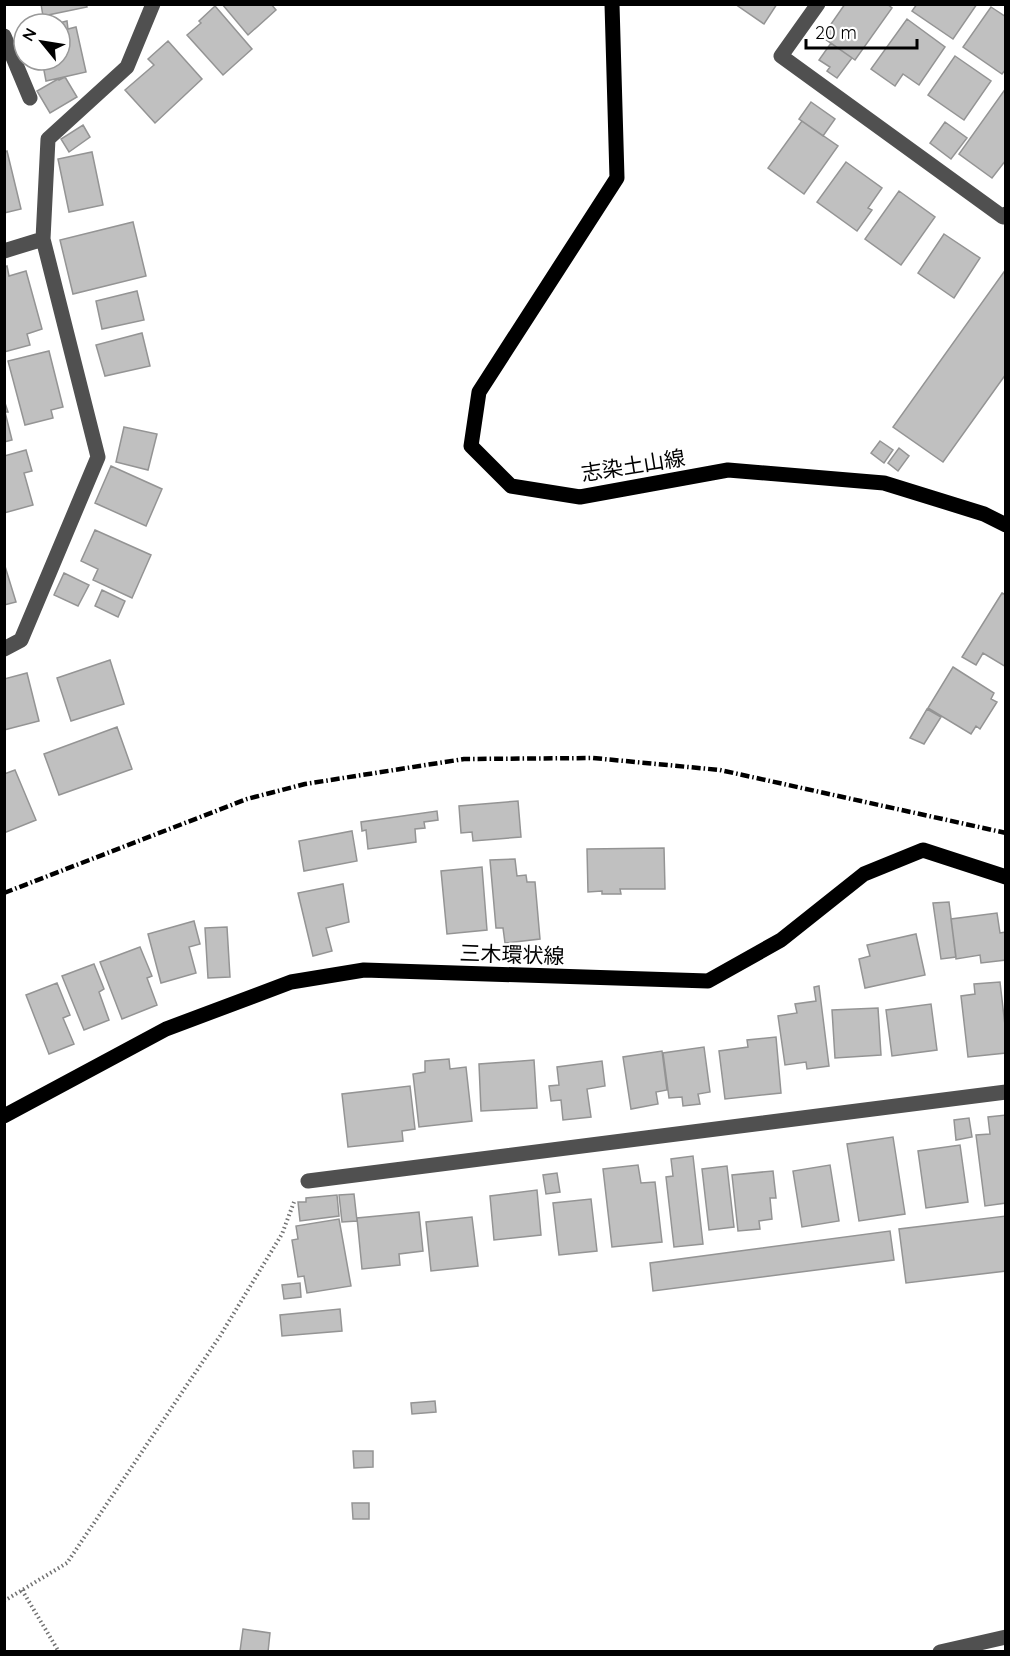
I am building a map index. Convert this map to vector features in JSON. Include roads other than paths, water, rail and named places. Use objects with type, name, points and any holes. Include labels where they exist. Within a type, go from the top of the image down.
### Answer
[{"type":"main road","name":"志染土山線","points":[[612,4],[617,178],[479,392],[471,446],[511,486],[580,497],[728,470],[884,483],[984,514],[1005,525]]},
{"type":"main road","name":"三木環状線","points":[[4,1116],[166,1029],[291,982],[364,970],[708,981],[781,940],[864,874],[923,850],[1005,877]]},
{"type":"street","points":[[4,649],[21,640],[98,457],[43,240],[48,139],[127,67],[153,4]]},
{"type":"street","points":[[818,4],[781,56],[1003,217],[1005,214]]},
{"type":"street","points":[[4,36],[30,98]]},
{"type":"street","points":[[4,251],[43,240]]},
{"type":"street","points":[[308,1181],[1005,1092]]},
{"type":"street","points":[[940,1652],[1005,1637]]},
{"type":"railway","points":[[4,893],[247,799],[305,784],[464,759],[593,758],[720,770],[1006,833]]}]
